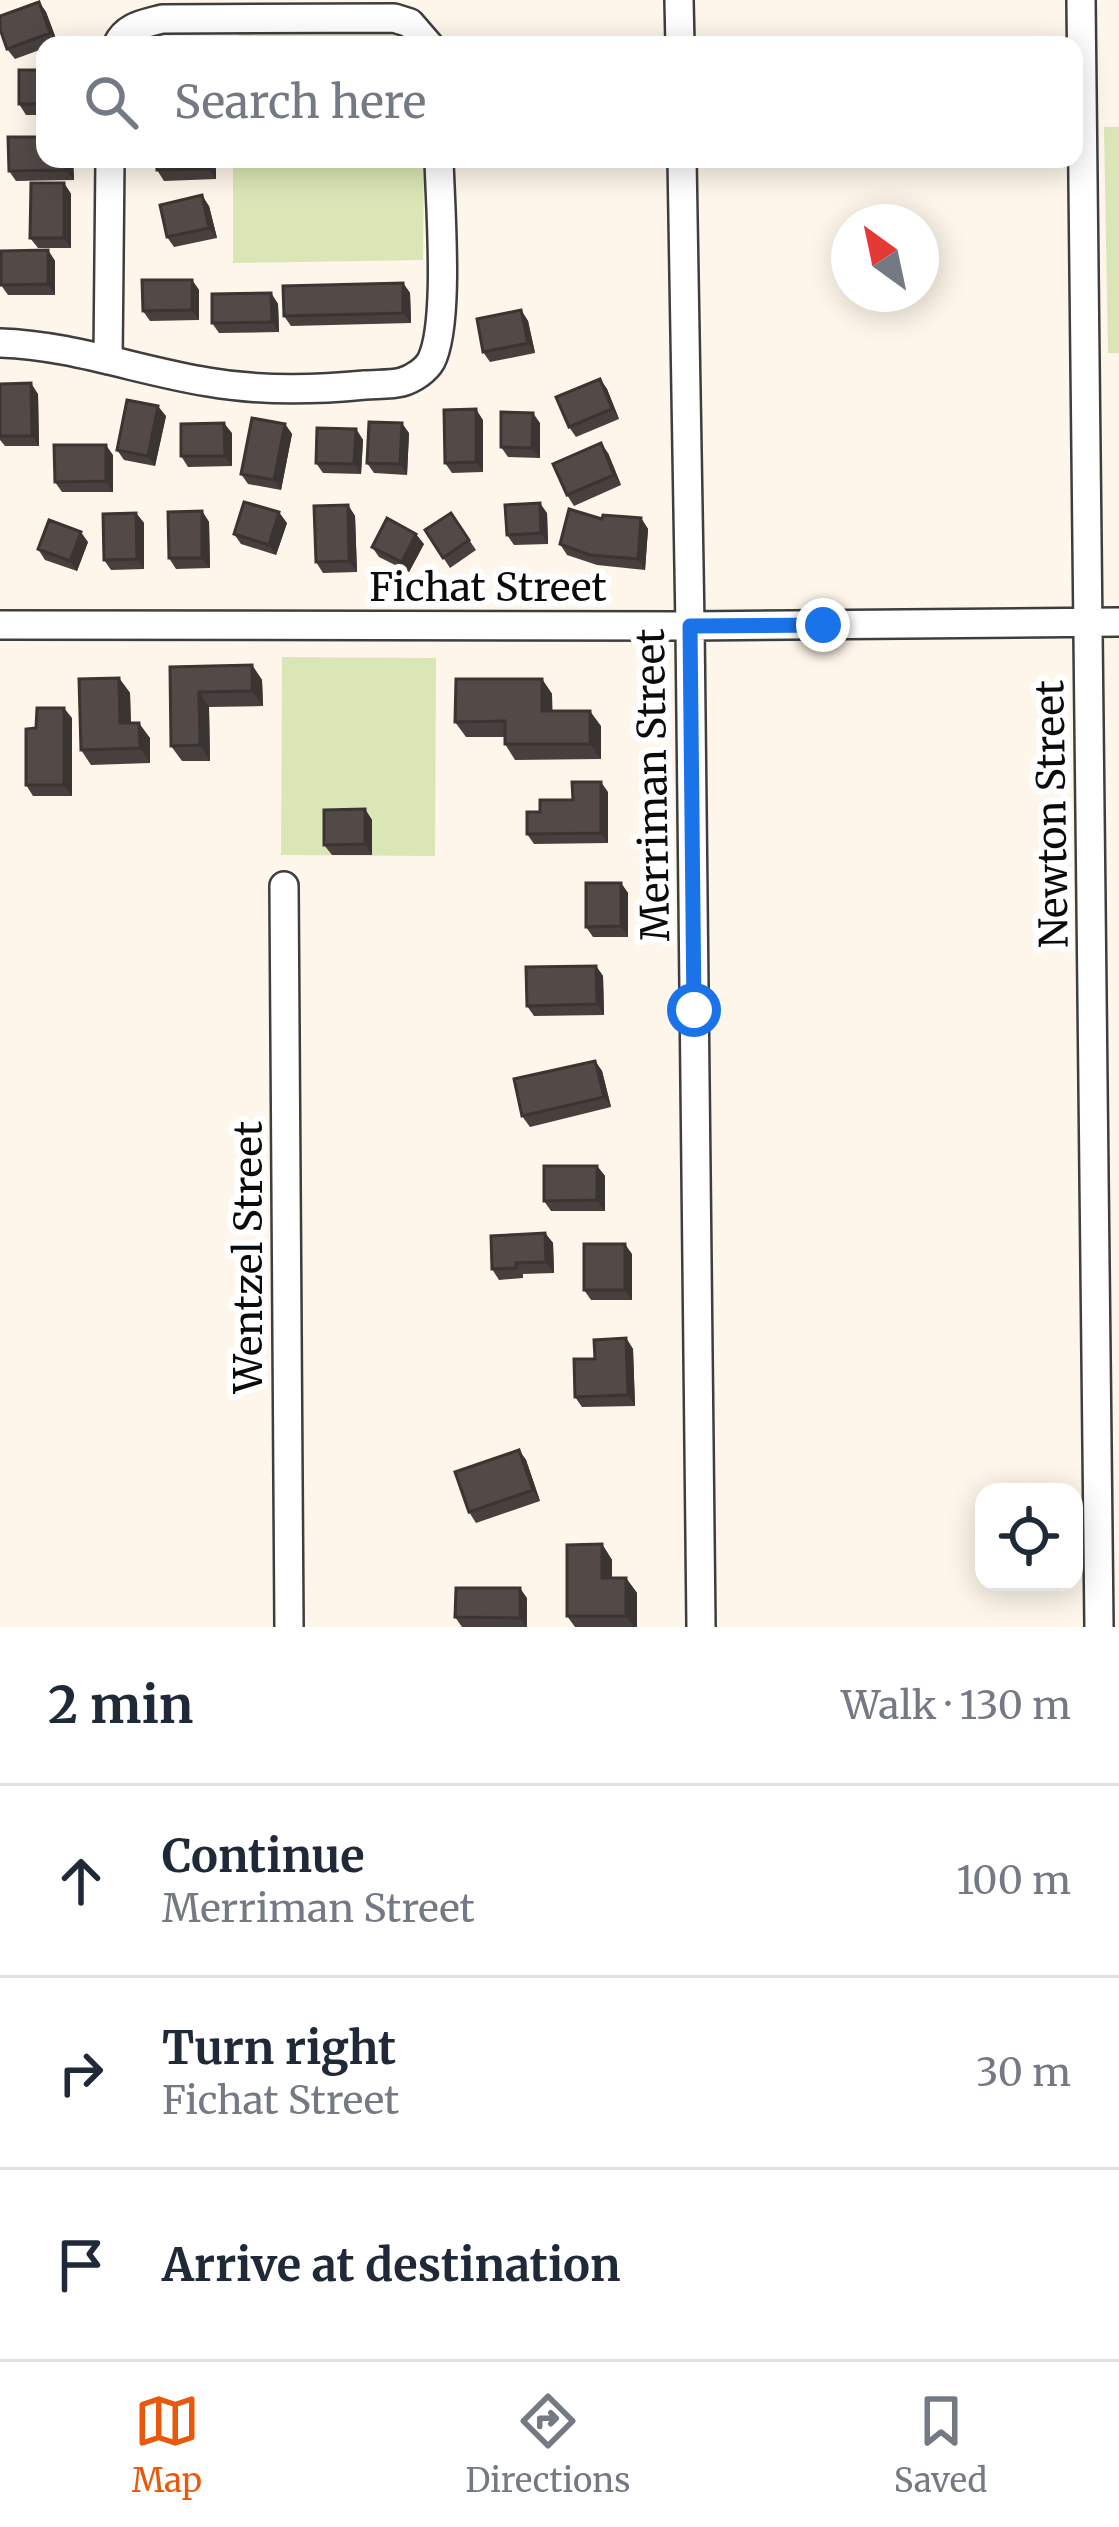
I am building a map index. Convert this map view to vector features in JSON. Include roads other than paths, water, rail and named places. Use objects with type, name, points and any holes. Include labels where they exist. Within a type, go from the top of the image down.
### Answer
[{"type":"street","points":[[679,0],[680,36]]},
{"type":"street","name":"Newton Street","points":[[1081,0],[1081,36]]},
{"type":"street","points":[[122,36],[134,26],[162,19],[394,18],[410,23],[421,36]]},
{"type":"street","name":"Newton Street","points":[[1083,156],[1099,1627]]},
{"type":"street","points":[[108,360],[110,168]]},
{"type":"street","points":[[0,343],[108,360],[209,383],[335,388],[402,382],[425,370],[439,335],[439,168]]},
{"type":"street","name":"Merriman Street","points":[[682,168],[700,1627]]},
{"type":"street","name":"Fichat Street","points":[[0,625],[1119,622]]},
{"type":"street","name":"Wentzel Street","points":[[284,886],[289,1627]]}]
